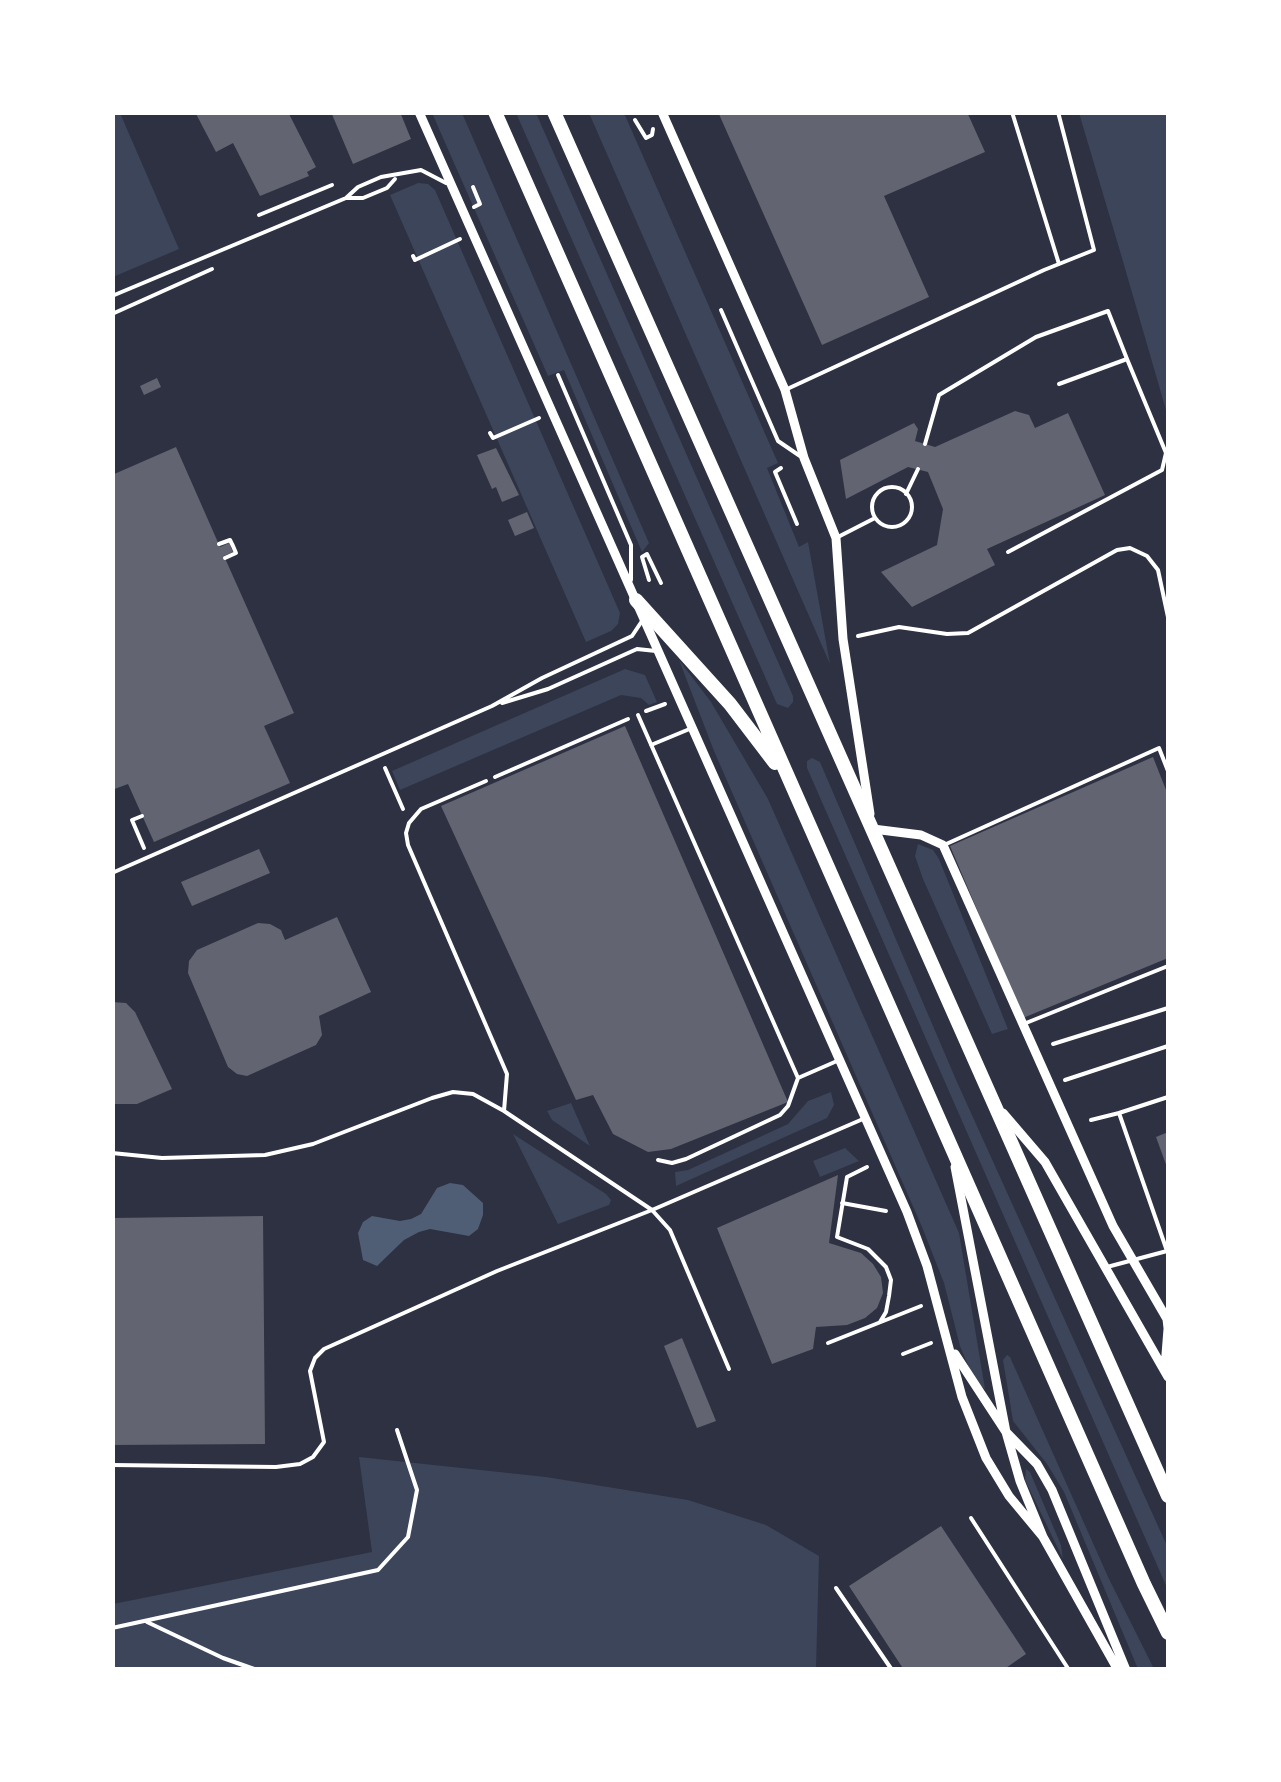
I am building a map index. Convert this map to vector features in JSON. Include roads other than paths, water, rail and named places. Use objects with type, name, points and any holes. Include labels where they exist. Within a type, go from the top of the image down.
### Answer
[{"type":"highway","points":[[495,112],[1168,1634]]},
{"type":"highway","points":[[554,112],[1168,1496]]},
{"type":"highway","points":[[636,600],[730,704],[788,780]]},
{"type":"street","points":[[419,112],[914,1230],[962,1397],[986,1458],[1043,1537],[1122,1670]]},
{"type":"street","points":[[662,112],[785,390],[804,458],[836,538],[843,639],[872,829],[921,835],[943,846],[1114,1226],[1167,1319],[1167,1373]]},
{"type":"street","points":[[994,1102],[1044,1162],[1167,1373]]},
{"type":"street","points":[[952,1149],[1006,1432],[1020,1481],[1043,1537]]},
{"type":"street","points":[[946,1338],[972,1384],[1006,1432],[1037,1464],[1052,1490],[1122,1670]]},
{"type":"lane","points":[[1012,112],[1059,264]]},
{"type":"lane","points":[[785,390],[1094,250],[1058,112]]},
{"type":"lane","points":[[112,296],[346,198],[358,187],[381,177],[412,170],[430,172],[452,190]]},
{"type":"lane","points":[[346,198],[363,198],[387,188],[398,176]]},
{"type":"lane","points":[[721,310],[778,442],[804,458]]},
{"type":"lane","points":[[925,444],[939,394],[1036,336],[1108,311],[1166,453],[1162,470],[1008,552]]},
{"type":"lane","points":[[1059,384],[1127,358]]},
{"type":"lane","points":[[112,873],[492,706],[632,636],[640,627],[631,545],[558,374]]},
{"type":"lane","points":[[906,494],[918,469]]},
{"type":"lane","points":[[889,488],[906,494],[912,506],[904,523],[892,527],[875,518],[872,506],[878,494],[889,488]]},
{"type":"lane","points":[[836,538],[875,518]]},
{"type":"lane","points":[[492,706],[548,689],[638,649],[650,649],[661,657]]},
{"type":"lane","points":[[638,715],[798,1078],[788,1106],[780,1115],[686,1160],[658,1160]]},
{"type":"lane","points":[[651,745],[692,728]]},
{"type":"lane","points":[[943,846],[1159,748],[1168,770]]},
{"type":"lane","points":[[486,781],[421,809],[409,823],[408,845],[507,1074],[504,1111]]},
{"type":"lane","points":[[1021,1024],[1168,966]]},
{"type":"lane","points":[[1053,1044],[1168,1008]]},
{"type":"lane","points":[[1064,1080],[1168,1046]]},
{"type":"lane","points":[[798,1078],[838,1060]]},
{"type":"lane","points":[[112,1154],[162,1158],[265,1155],[313,1144],[453,1092],[472,1094],[504,1111],[652,1210],[670,1230],[729,1369]]},
{"type":"lane","points":[[1091,1120],[1168,1097]]},
{"type":"lane","points":[[1108,1267],[1168,1250],[1119,1113]]},
{"type":"lane","points":[[112,1465],[300,1464],[312,1458],[324,1442],[310,1371],[324,1349],[498,1271],[652,1210],[864,1118]]},
{"type":"lane","points":[[971,1518],[1069,1670]]},
{"type":"lane","points":[[836,1588],[892,1670]]}]
